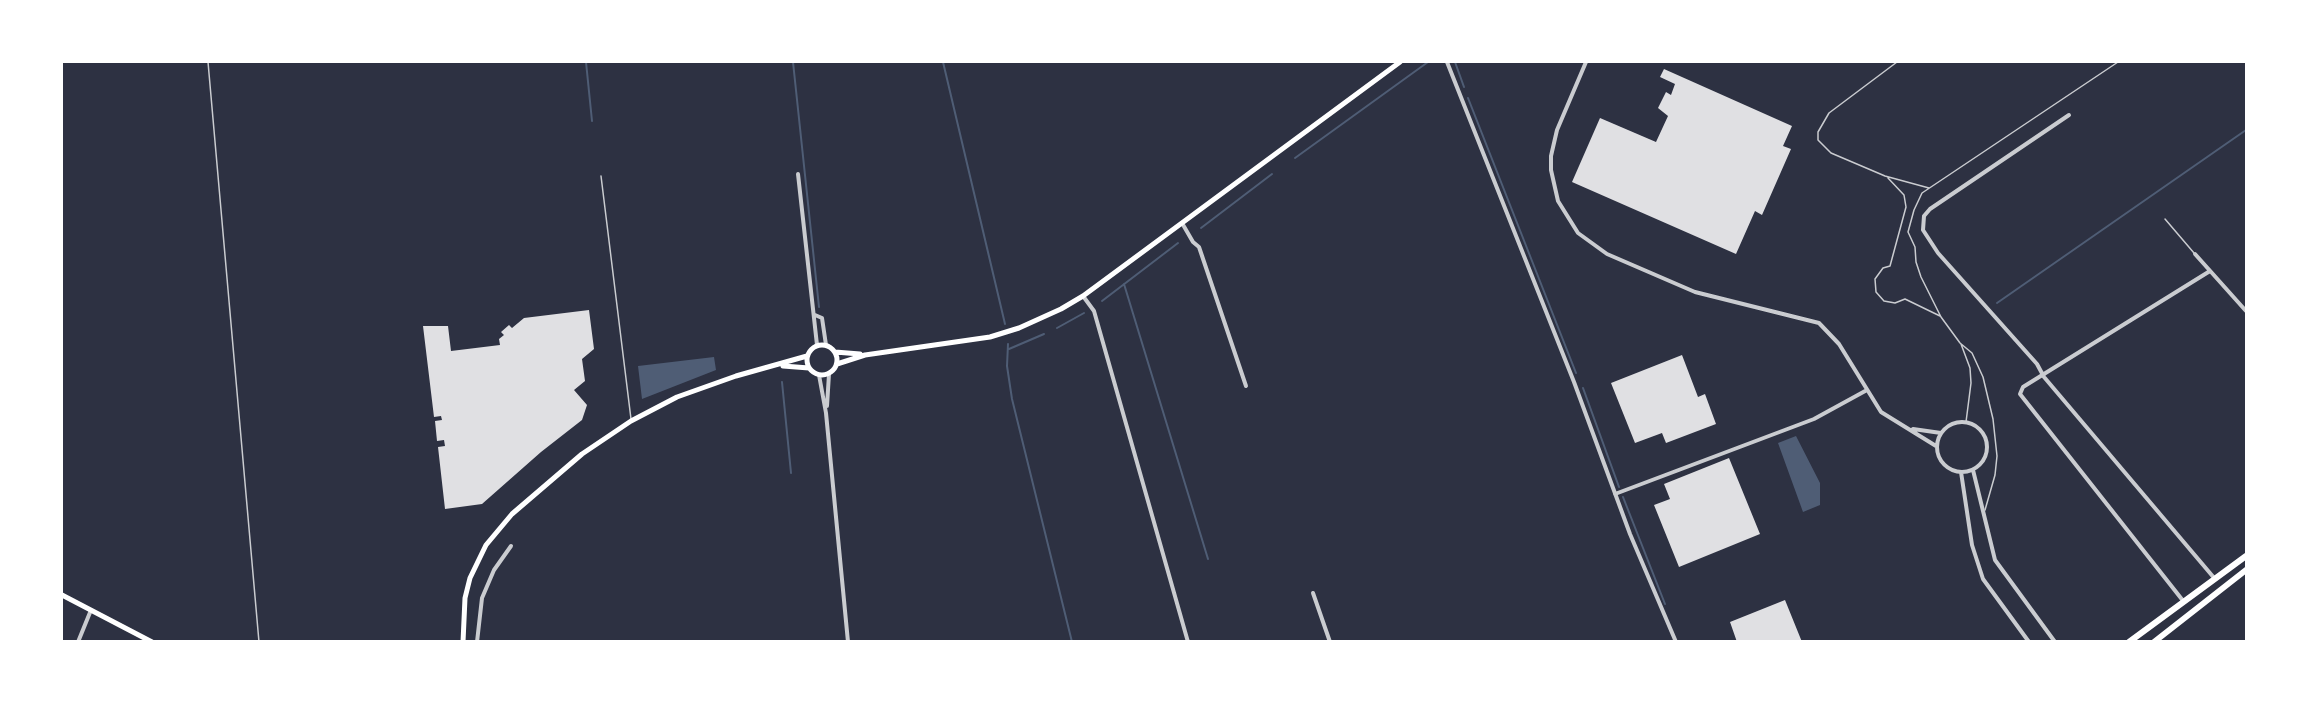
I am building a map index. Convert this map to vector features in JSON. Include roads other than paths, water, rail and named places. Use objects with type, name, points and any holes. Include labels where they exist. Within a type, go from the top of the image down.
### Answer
[{"type":"main road","points":[[463,642],[462,620],[470,578],[492,535],[512,514],[582,454],[631,421],[704,387],[807,356],[817,345],[826,345],[836,352],[865,354],[961,343],[1006,333],[1044,318],[1083,296],[1400,62]]},
{"type":"main road","points":[[836,352],[837,364]]},
{"type":"main road","points":[[779,366],[809,368],[819,375],[829,374],[837,364],[865,354]]},
{"type":"main road","points":[[807,356],[809,368]]},
{"type":"main road","points":[[2129,642],[2247,556]]},
{"type":"main road","points":[[2154,642],[2247,570]]},
{"type":"main road","points":[[62,595],[152,642]]},
{"type":"street","points":[[1447,62],[1574,382],[1615,494],[1676,642]]},
{"type":"street","points":[[1586,62],[1557,130],[1551,156],[1551,170],[1558,201],[1578,233],[1607,254],[1695,292],[1818,323],[1839,344],[1881,412],[1936,446],[1943,464],[1961,472],[1973,470],[1984,459],[1987,443],[1980,429],[1966,422],[1952,424],[1941,433],[1936,446]]},
{"type":"street","points":[[2069,115],[1930,209],[1923,222],[1925,236],[2037,364],[2044,377],[2216,579]]},
{"type":"street","points":[[798,174],[817,345]]},
{"type":"street","points":[[1182,223],[1193,242],[1199,247],[1246,386]]},
{"type":"street","points":[[2195,254],[2247,311]]},
{"type":"street","points":[[2185,602],[2020,394],[2023,387],[2044,377],[2210,271]]},
{"type":"street","points":[[1083,296],[1094,311],[1188,642]]},
{"type":"street","points":[[814,316],[822,318],[826,345]]},
{"type":"street","points":[[826,413],[829,374]]},
{"type":"street","points":[[819,375],[826,413],[848,642]]},
{"type":"street","points":[[1615,494],[1814,419],[1868,390]]},
{"type":"street","points":[[1909,429],[1941,433]]},
{"type":"street","points":[[1973,470],[1995,560],[2055,642]]},
{"type":"street","points":[[1961,472],[1972,545],[1983,579],[2029,642]]},
{"type":"street","points":[[477,642],[482,598],[494,570],[511,546]]},
{"type":"street","points":[[1313,593],[1330,642]]},
{"type":"street","points":[[78,642],[90,610]]},
{"type":"lane","points":[[208,62],[259,642]]},
{"type":"lane","points":[[1896,62],[1828,113],[1818,136],[1831,153],[1884,176],[1930,188]]},
{"type":"lane","points":[[1966,422],[1971,383],[1970,368],[1960,343],[1941,316],[1921,277],[1916,262],[1915,247],[1908,232],[1917,200],[1930,188],[2118,62]]},
{"type":"lane","points":[[601,176],[631,421]]},
{"type":"lane","points":[[1884,176],[1898,186],[1904,195],[1906,207],[1890,266],[1884,268],[1875,279],[1876,292],[1889,303],[1905,299],[1941,316]]},
{"type":"lane","points":[[2165,219],[2195,254]]},
{"type":"lane","points":[[1960,343],[1972,353],[1979,363],[1993,419],[1997,456],[1995,475],[1986,499],[1984,517]]},
{"type":"water","points":[[714,357],[716,370],[642,399],[638,366]]},
{"type":"water","points":[[1796,436],[1820,483],[1820,505],[1803,512],[1778,443]]},
{"type":"waterway","points":[[586,62],[592,121]]},
{"type":"waterway","points":[[793,62],[819,307]]},
{"type":"waterway","points":[[943,62],[1005,324]]},
{"type":"waterway","points":[[1295,158],[1428,62]]},
{"type":"waterway","points":[[1455,62],[1464,87]]},
{"type":"waterway","points":[[1468,98],[1576,373]]},
{"type":"waterway","points":[[1997,303],[2246,130]]},
{"type":"waterway","points":[[1201,228],[1272,174]]},
{"type":"waterway","points":[[1102,301],[1178,243]]},
{"type":"waterway","points":[[1124,284],[1208,559]]},
{"type":"waterway","points":[[1057,328],[1084,313]]},
{"type":"waterway","points":[[1009,349],[1044,334]]},
{"type":"waterway","points":[[1008,344],[1007,366],[1012,399],[1072,642]]},
{"type":"waterway","points":[[782,382],[791,473]]},
{"type":"waterway","points":[[1583,388],[1619,487]]},
{"type":"waterway","points":[[1623,497],[1665,604]]}]
